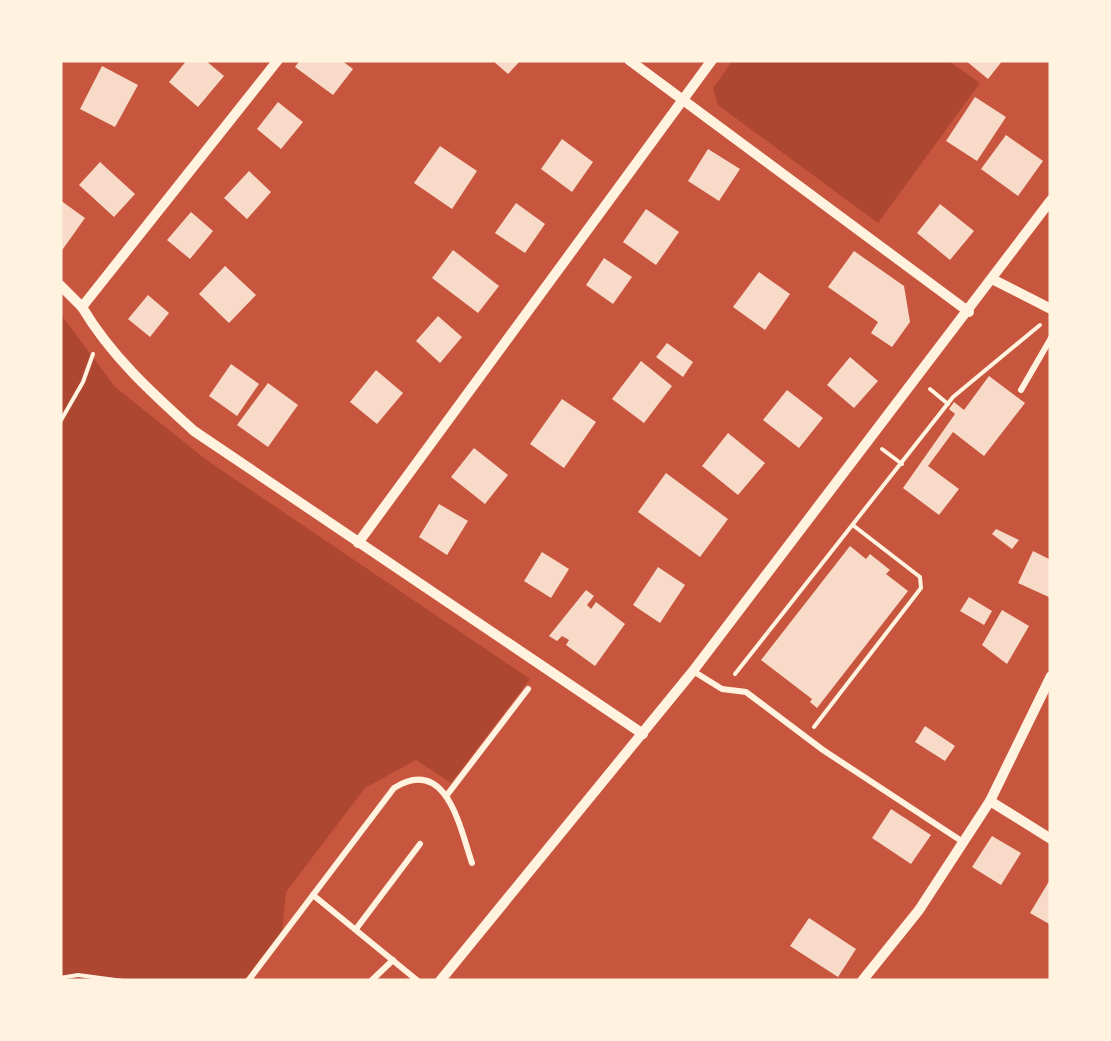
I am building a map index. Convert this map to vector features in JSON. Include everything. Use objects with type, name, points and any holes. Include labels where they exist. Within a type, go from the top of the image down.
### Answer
[{"type":"street","points":[[82,307],[278,60]]},
{"type":"street","points":[[629,60],[969,312]]},
{"type":"street","points":[[358,543],[712,60]]},
{"type":"street","points":[[440,981],[693,671],[994,280],[1051,200]]},
{"type":"street","points":[[994,280],[1051,309]]},
{"type":"street","points":[[60,285],[144,386],[194,431],[643,734]]},
{"type":"street","points":[[862,981],[919,910],[990,801],[1051,676]]},
{"type":"street","points":[[990,801],[1051,839]]},
{"type":"lane","points":[[1021,390],[1051,338]]},
{"type":"lane","points":[[693,671],[722,689],[746,692],[962,842]]},
{"type":"lane","points":[[446,794],[528,689]]},
{"type":"lane","points":[[248,981],[394,788],[406,781],[418,779],[446,794],[472,863]]},
{"type":"lane","points":[[356,929],[420,844]]},
{"type":"lane","points":[[314,894],[418,981]]},
{"type":"lane","points":[[371,981],[392,960]]},
{"type":"path","points":[[722,689],[948,404],[1045,321]]},
{"type":"path","points":[[60,422],[83,382],[100,336]]},
{"type":"path","points":[[930,389],[948,404]]},
{"type":"path","points":[[882,449],[902,464]]},
{"type":"path","points":[[807,736],[921,588],[920,577],[854,526]]},
{"type":"path","points":[[60,978],[78,975],[123,981]]},
{"type":"shaded area","points":[[733,60],[947,60],[980,83],[878,223],[718,105],[713,88]]},
{"type":"shaded area","points":[[60,313],[115,387],[208,461],[530,679],[451,783],[416,760],[365,788],[286,892],[282,932],[243,981],[60,981]]},
{"type":"building","points":[[187,60],[205,60],[224,76],[198,107],[169,82]]},
{"type":"building","points":[[300,60],[341,60],[353,69],[333,95],[295,67]]},
{"type":"building","points":[[492,60],[521,60],[508,74]]},
{"type":"building","points":[[965,60],[1003,60],[988,79]]},
{"type":"building","points":[[102,66],[138,85],[115,127],[80,109]]},
{"type":"building","points":[[975,97],[1006,117],[977,161],[946,141]]},
{"type":"building","points":[[278,102],[303,122],[281,149],[257,129]]},
{"type":"building","points":[[1006,135],[1043,161],[1018,196],[981,169]]},
{"type":"building","points":[[562,139],[593,162],[572,192],[541,169]]},
{"type":"building","points":[[440,146],[477,171],[452,209],[414,183]]},
{"type":"building","points":[[708,149],[740,169],[719,201],[688,181]]},
{"type":"building","points":[[100,162],[135,194],[114,217],[79,185]]},
{"type":"building","points":[[249,171],[271,192],[247,219],[224,198]]},
{"type":"building","points":[[60,200],[85,218],[60,253]]},
{"type":"building","points":[[516,203],[545,224],[525,253],[495,233]]},
{"type":"building","points":[[940,204],[974,231],[950,260],[917,233]]},
{"type":"building","points":[[646,209],[679,232],[656,265],[623,242]]},
{"type":"building","points":[[191,212],[213,231],[190,259],[167,240]]},
{"type":"building","points":[[453,250],[499,286],[478,313],[432,278]]},
{"type":"building","points":[[854,251],[904,286],[910,322],[892,347],[871,333],[878,322],[828,287]]},
{"type":"building","points":[[604,258],[632,277],[613,304],[586,285]]},
{"type":"building","points":[[225,266],[256,295],[229,323],[199,294]]},
{"type":"building","points":[[759,272],[790,294],[765,330],[733,307]]},
{"type":"building","points":[[148,295],[169,313],[150,337],[128,319]]},
{"type":"building","points":[[438,316],[462,337],[440,363],[416,341]]},
{"type":"building","points":[[667,343],[693,362],[683,377],[656,357]]},
{"type":"building","points":[[850,357],[878,381],[854,408],[827,385]]},
{"type":"building","points":[[641,361],[672,386],[644,423],[612,399]]},
{"type":"building","points":[[231,364],[259,384],[237,416],[209,396]]},
{"type":"building","points":[[376,370],[403,393],[377,424],[350,402]]},
{"type":"building","points":[[989,376],[1025,403],[984,456],[953,432],[928,466],[959,489],[939,515],[903,488],[955,414],[949,409],[954,402],[964,410]]},
{"type":"building","points":[[268,383],[298,405],[268,447],[237,425]]},
{"type":"building","points":[[787,390],[823,418],[799,448],[763,420]]},
{"type":"building","points":[[562,399],[596,422],[564,468],[530,444]]},
{"type":"building","points":[[728,433],[765,463],[738,495],[702,466]]},
{"type":"building","points":[[474,448],[508,475],[485,504],[451,477]]},
{"type":"building","points":[[666,473],[728,519],[700,557],[638,512]]},
{"type":"building","points":[[439,504],[468,521],[447,555],[419,537]]},
{"type":"building","points":[[996,529],[1019,540],[1012,549],[992,534]]},
{"type":"building","points":[[850,546],[866,559],[870,554],[890,570],[886,574],[908,591],[817,708],[810,702],[812,699],[761,660]]},
{"type":"building","points":[[1033,551],[1051,560],[1051,598],[1018,583]]},
{"type":"building","points":[[542,552],[569,569],[551,598],[524,581]]},
{"type":"building","points":[[658,567],[685,585],[660,623],[633,605]]},
{"type":"building","points":[[586,590],[594,596],[587,605],[591,609],[596,602],[625,624],[595,666],[566,645],[569,640],[562,636],[557,641],[549,636]]},
{"type":"building","points":[[969,597],[992,611],[984,625],[960,611]]},
{"type":"building","points":[[1002,610],[1029,626],[1007,664],[982,645]]},
{"type":"building","points":[[925,726],[955,746],[945,761],[915,742]]},
{"type":"building","points":[[891,809],[931,835],[911,864],[872,838]]},
{"type":"building","points":[[992,836],[1021,853],[1001,885],[972,867]]},
{"type":"building","points":[[1051,878],[1051,925],[1030,913]]},
{"type":"building","points":[[809,918],[856,949],[838,977],[790,946]]}]
